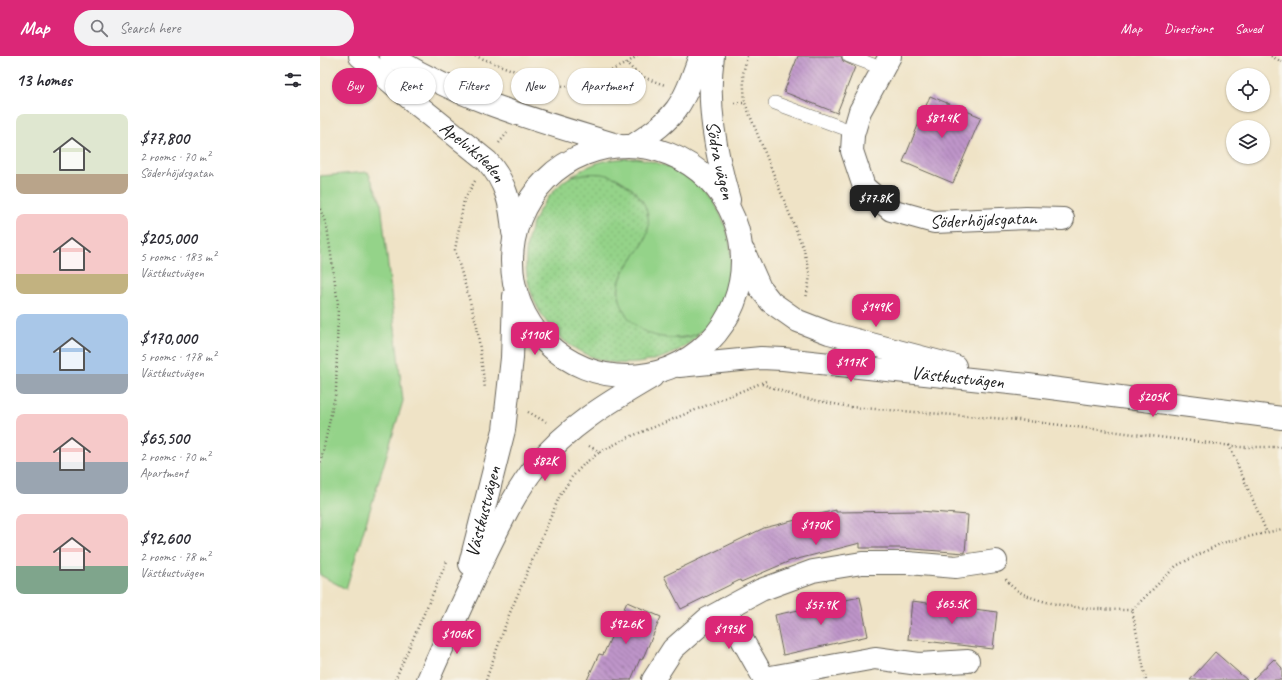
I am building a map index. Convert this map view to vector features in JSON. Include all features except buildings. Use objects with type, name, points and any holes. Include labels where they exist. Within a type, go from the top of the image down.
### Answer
[{"type":"street","name":"Apelviksleden","points":[[360,56],[487,161],[503,182],[509,197],[514,237]]},
{"type":"street","name":"Apelviksleden","points":[[391,56],[473,98],[521,116],[626,146]]},
{"type":"street","points":[[626,146],[667,121],[678,108],[687,92],[700,56]]},
{"type":"street","name":"Södra vägen","points":[[713,56],[711,98],[716,142],[723,178],[733,216]]},
{"type":"street","name":"Söderhöjdsgatan","points":[[887,63],[860,112],[854,132],[852,152],[864,187],[892,210],[934,222],[1026,218],[1063,219]]},
{"type":"street","points":[[626,146],[661,151],[678,158],[707,178],[719,192],[733,216],[741,244],[742,272],[739,288],[728,317],[709,342],[698,353],[668,369],[640,376],[623,377],[590,371],[574,364],[560,355],[536,332],[519,303],[514,287],[512,259],[514,237],[525,206],[538,187],[555,170],[576,158],[598,149],[626,146]]},
{"type":"street","name":"Västkustvägen","points":[[741,244],[760,288],[771,302],[798,321],[829,333],[1028,385]]},
{"type":"street","name":"Västkustvägen","points":[[456,616],[504,430],[512,358],[514,287]]},
{"type":"street","name":"Västkustvägen","points":[[428,680],[456,616],[504,516],[525,480],[537,465],[567,434],[584,420],[603,406],[668,369],[754,359],[783,359],[1028,385],[1282,418]]},
{"type":"street","points":[[653,680],[673,649],[707,619],[761,590],[813,571],[862,563],[908,563],[956,567],[996,561]]},
{"type":"street","points":[[725,609],[765,679],[875,658],[919,664],[968,661]]},
{"type":"lane","points":[[849,56],[887,63]]},
{"type":"lane","points":[[775,103],[854,132]]},
{"type":"path","points":[[475,56],[511,69]]},
{"type":"path","points":[[559,85],[566,86],[583,82],[637,56]]},
{"type":"path","points":[[747,56],[743,74],[745,103],[808,265],[809,288],[798,321]]},
{"type":"path","points":[[1271,56],[1282,62]]},
{"type":"path","points":[[627,62],[632,70],[642,76],[687,92]]},
{"type":"path","points":[[711,98],[734,104],[745,103]]},
{"type":"path","points":[[484,396],[485,389],[477,326],[455,250],[464,200],[487,161],[532,104]]},
{"type":"path","points":[[320,209],[327,227],[338,304],[336,391],[320,465]]},
{"type":"path","points":[[783,359],[769,380],[761,383],[798,397],[850,407],[1019,420],[1228,445],[1282,447]]},
{"type":"path","points":[[1228,445],[1267,533]]},
{"type":"path","points":[[486,680],[509,615],[560,495],[572,477],[600,452]]},
{"type":"path","points":[[996,561],[1010,586],[1027,595],[1059,605],[1101,610],[1132,610],[1176,566],[1222,543],[1282,529]]},
{"type":"path","points":[[395,680],[448,557]]},
{"type":"path","points":[[1132,610],[1146,680]]},
{"type":"green space","points":[[637,158],[670,167],[690,178],[699,185],[714,202],[728,233],[731,257],[729,285],[725,299],[720,312],[712,323],[702,331],[690,336],[669,338],[650,334],[633,323],[627,316],[621,304],[619,296],[620,280],[625,269],[643,244],[648,229],[648,214],[642,200],[631,188],[617,178],[603,174],[572,176],[603,161]]},
{"type":"green space","points":[[368,172],[381,202],[403,401],[346,589],[320,575],[320,176]]},
{"type":"green space","points":[[584,173],[605,173],[626,184],[635,192],[647,209],[649,220],[648,231],[643,244],[622,275],[619,291],[621,302],[665,338],[683,338],[699,334],[686,346],[671,354],[654,360],[637,363],[607,361],[581,352],[558,335],[541,314],[530,289],[526,261],[529,233],[542,206],[559,185],[572,176]]}]
